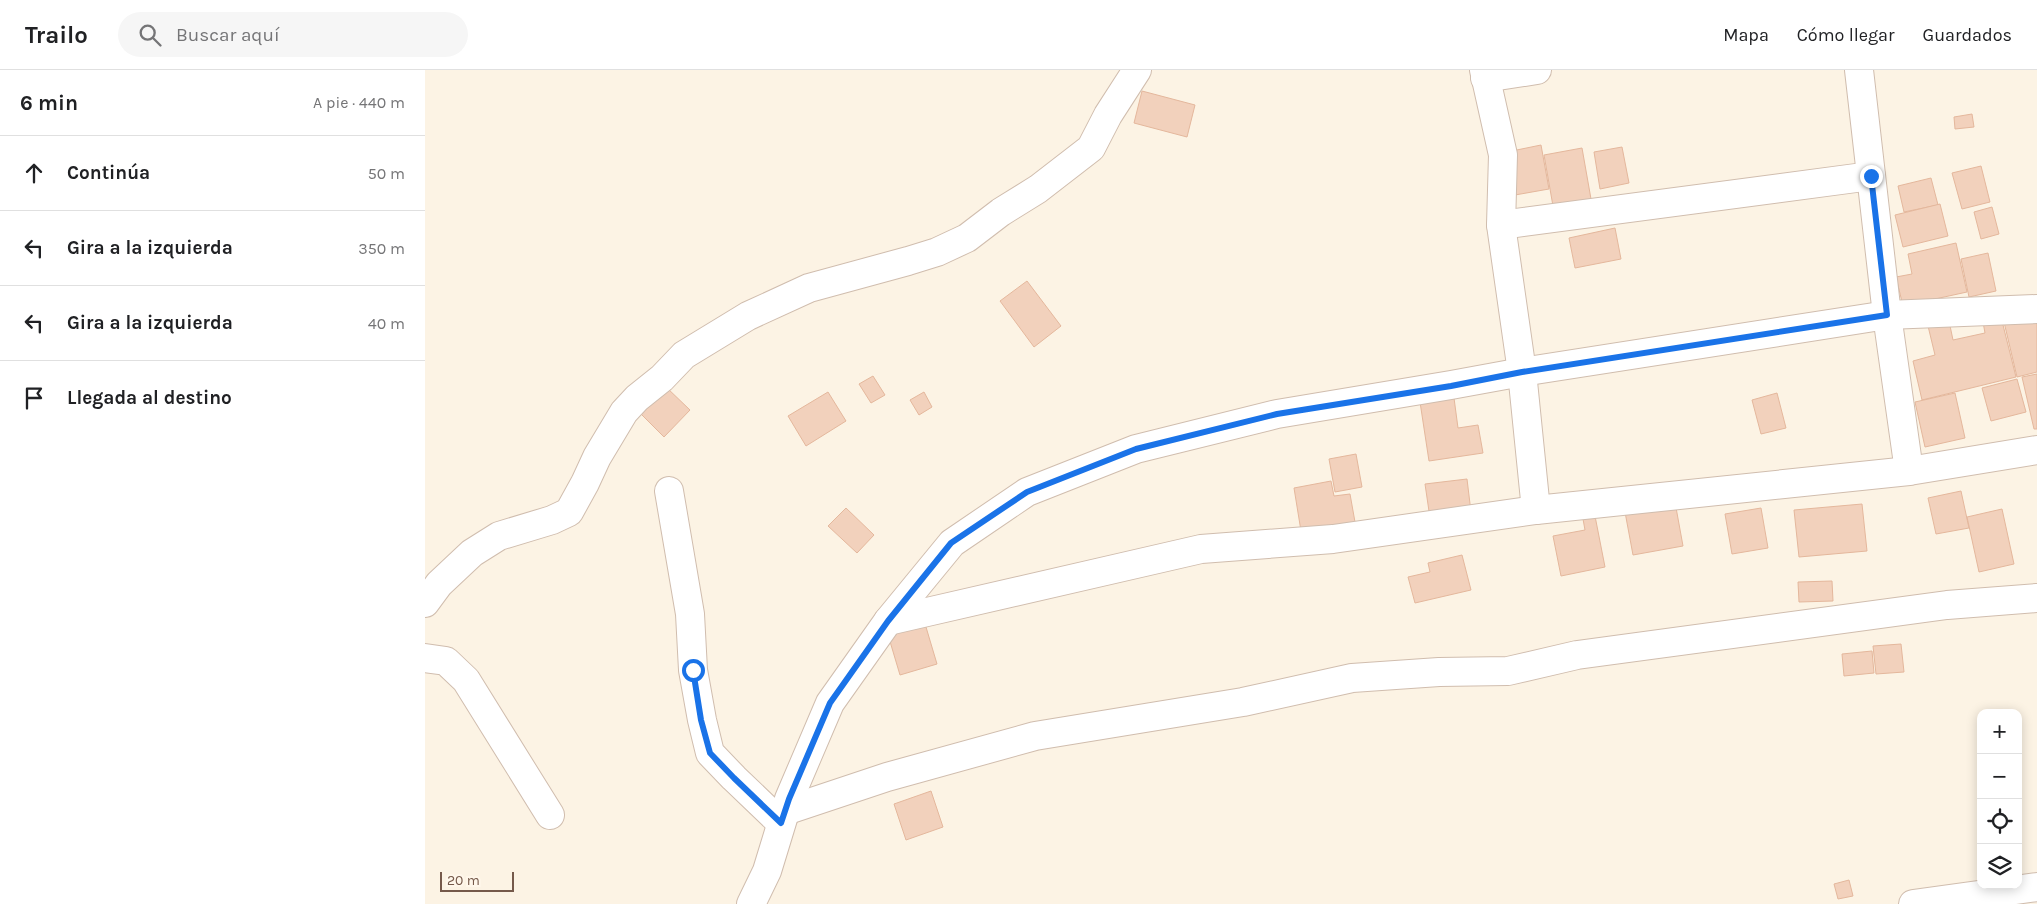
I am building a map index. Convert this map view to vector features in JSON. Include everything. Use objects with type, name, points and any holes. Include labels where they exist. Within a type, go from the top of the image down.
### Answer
[{"type":"street","points":[[425,603],[439,584],[472,553],[499,536],[552,520],[569,512],[597,457],[624,412],[637,398],[662,378],[683,355],[748,316],[809,288],[937,252],[967,238],[1001,212],[1038,189],[1091,148],[1108,115],[1137,70]]},
{"type":"street","points":[[1536,510],[1522,372],[1501,225],[1503,155],[1484,74],[1537,70]]},
{"type":"street","points":[[1859,70],[1887,315],[1909,471]]},
{"type":"street","points":[[1501,225],[1871,176]]},
{"type":"street","points":[[751,904],[767,871],[783,817],[830,703],[888,621],[951,543],[1027,492],[1136,449],[1277,414],[1451,386],[1522,372],[1887,315],[2037,309]]},
{"type":"street","points":[[888,621],[1201,549],[1333,539],[1536,510],[1909,471],[2037,450]]},
{"type":"street","points":[[669,491],[690,614],[693,670],[701,720],[710,753],[734,778],[783,817]]},
{"type":"street","points":[[783,817],[887,777],[1035,736],[1243,702],[1351,678],[1439,672],[1507,671],[1586,654],[1947,605],[2037,598]]},
{"type":"street","points":[[425,658],[445,661],[465,680],[550,815]]},
{"type":"street","points":[[1913,904],[2037,887]]},
{"type":"building","points":[[1142,91],[1195,105],[1187,137],[1134,123]]},
{"type":"building","points":[[1972,114],[1974,127],[1955,129],[1954,117]]},
{"type":"building","points":[[1541,145],[1549,189],[1515,195],[1507,152]]},
{"type":"building","points":[[1622,147],[1629,183],[1600,189],[1594,152]]},
{"type":"building","points":[[1582,148],[1591,199],[1553,206],[1544,155]]},
{"type":"building","points":[[1981,166],[1990,202],[1962,209],[1952,173]]},
{"type":"building","points":[[1931,178],[1938,205],[1904,212],[1898,186]]},
{"type":"building","points":[[1940,204],[1948,236],[1903,247],[1895,215]]},
{"type":"building","points":[[1992,207],[1999,234],[1981,239],[1974,212]]},
{"type":"building","points":[[1615,228],[1621,259],[1575,268],[1569,238]]},
{"type":"building","points":[[1956,243],[1967,292],[1903,306],[1896,277],[1912,274],[1908,254]]},
{"type":"building","points":[[1988,253],[1996,291],[1969,297],[1961,259]]},
{"type":"building","points":[[1027,281],[1061,326],[1034,347],[1000,301]]},
{"type":"building","points":[[2001,317],[2016,377],[1922,400],[1913,361],[1935,355],[1928,326],[1949,321],[1953,340],[1985,333],[1983,322]]},
{"type":"building","points":[[2004,322],[2037,323],[2037,372],[2017,377]]},
{"type":"building","points":[[2037,374],[2037,429],[2034,429],[2022,377]]},
{"type":"building","points":[[873,376],[885,395],[871,403],[859,384]]},
{"type":"building","points":[[2017,379],[2026,412],[1991,421],[1982,388]]},
{"type":"building","points":[[665,386],[690,410],[664,437],[640,413]]},
{"type":"building","points":[[828,392],[846,421],[806,446],[788,416]]},
{"type":"building","points":[[924,392],[932,407],[919,415],[910,400]]},
{"type":"building","points":[[1777,393],[1786,428],[1761,434],[1752,400]]},
{"type":"building","points":[[1955,393],[1965,438],[1925,447],[1915,402]]},
{"type":"building","points":[[1454,398],[1458,428],[1478,425],[1483,453],[1429,461],[1420,402]]},
{"type":"building","points":[[1356,454],[1362,487],[1335,492],[1329,459]]},
{"type":"building","points":[[1467,479],[1471,512],[1430,518],[1425,484]]},
{"type":"building","points":[[1331,481],[1334,496],[1350,494],[1355,522],[1301,531],[1294,488]]},
{"type":"building","points":[[1961,491],[1969,528],[1936,534],[1928,498]]},
{"type":"building","points":[[1675,502],[1683,546],[1633,555],[1625,512]]},
{"type":"building","points":[[1862,504],[1867,551],[1799,557],[1794,510]]},
{"type":"building","points":[[846,508],[874,535],[857,553],[828,526]]},
{"type":"building","points":[[1761,508],[1768,548],[1732,554],[1725,514]]},
{"type":"building","points":[[2002,509],[2014,564],[1979,572],[1967,517]]},
{"type":"building","points":[[1595,516],[1605,567],[1561,576],[1553,536],[1585,530],[1583,519]]},
{"type":"building","points":[[1462,555],[1471,590],[1415,603],[1408,577],[1430,572],[1428,563]]},
{"type":"building","points":[[1832,581],[1833,601],[1799,602],[1798,582]]},
{"type":"building","points":[[923,617],[937,664],[900,675],[886,628]]},
{"type":"building","points":[[1901,644],[1904,672],[1876,674],[1873,646]]},
{"type":"building","points":[[1872,651],[1874,673],[1844,676],[1842,654]]},
{"type":"building","points":[[931,791],[943,827],[906,840],[894,804]]},
{"type":"building","points":[[1849,880],[1853,896],[1838,899],[1834,884]]},
{"type":"route","points":[[693,670],[701,720],[710,753],[781,823],[789,799],[830,703],[888,621],[951,543],[1027,492],[1136,449],[1277,414],[1451,386],[1522,372],[1887,315],[1871,176]]}]
